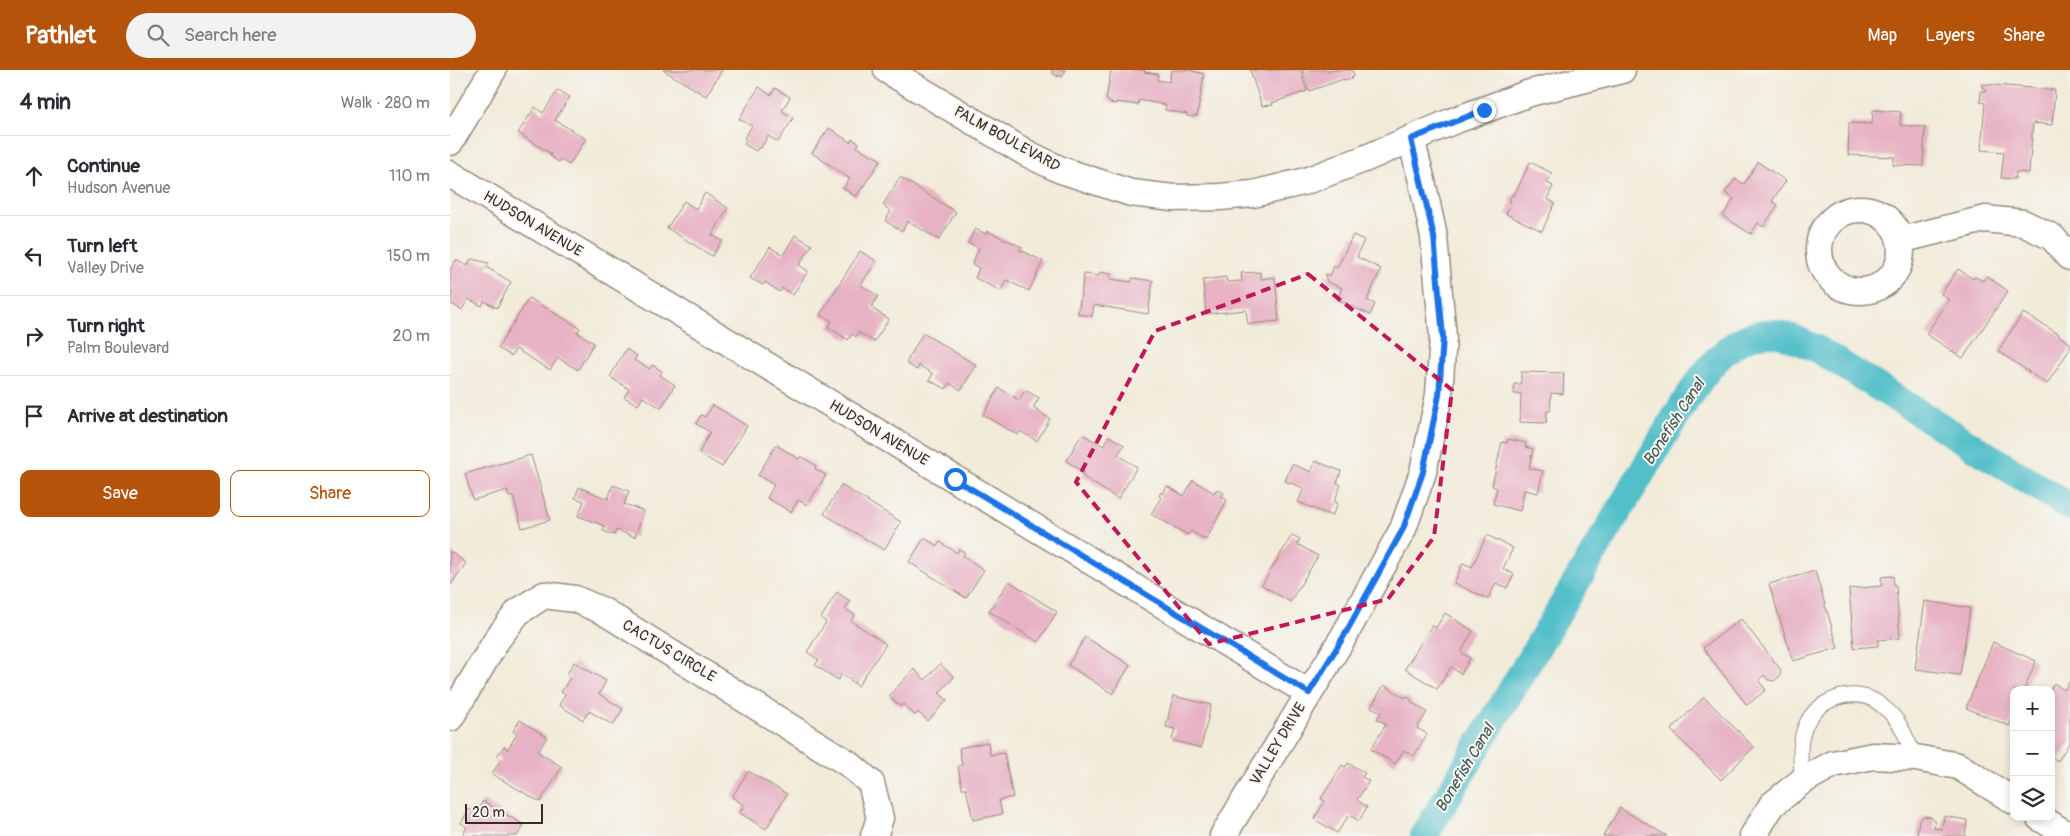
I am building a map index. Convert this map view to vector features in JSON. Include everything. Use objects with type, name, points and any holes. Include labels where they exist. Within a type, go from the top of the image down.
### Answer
[{"type":"street","points":[[450,142],[493,70]]},
{"type":"street","name":"PALM BOULEVARD","points":[[887,70],[1028,154],[1085,178],[1139,194],[1173,198],[1253,194],[1306,181],[1364,159],[1453,121],[1530,93],[1622,70]]},
{"type":"street","name":"VALLEY DRIVE","points":[[1223,836],[1344,636],[1403,529],[1423,472],[1439,395],[1443,337],[1434,237],[1411,139]]},
{"type":"street","name":"HUDSON AVENUE","points":[[450,174],[1309,693]]},
{"type":"street","points":[[1900,240],[1985,219],[2023,223],[2052,237],[2070,257]]},
{"type":"street","name":"CACTUS CIRCLE","points":[[450,718],[498,638],[518,612],[544,595],[575,599],[603,611],[620,621],[849,764],[870,783],[880,818],[874,836]]},
{"type":"street","points":[[1753,836],[1772,805],[1802,781],[1833,764],[1873,756],[1916,758],[1958,766],[2010,798]]},
{"type":"street","points":[[2045,821],[2069,836]]},
{"type":"lane","points":[[1802,781],[1800,748],[1805,726],[1815,712],[1832,699],[1851,696],[1868,697],[1881,706],[1895,718],[1916,758]]},
{"type":"highlighted area","points":[[1308,274],[1452,390],[1434,537],[1388,599],[1209,644],[1076,482],[1155,331]]},
{"type":"building","points":[[663,70],[722,70],[706,96]]},
{"type":"building","points":[[1051,70],[1066,70],[1062,77],[1059,75],[1058,77]]},
{"type":"building","points":[[1111,70],[1145,70],[1144,72],[1158,74],[1157,80],[1169,82],[1171,70],[1189,70],[1204,74],[1197,116],[1187,116],[1187,114],[1165,110],[1166,105],[1139,100],[1138,105],[1109,103],[1106,100]]},
{"type":"building","points":[[1250,70],[1300,70],[1307,91],[1272,103],[1273,105],[1262,106]]},
{"type":"building","points":[[1302,70],[1352,70],[1354,76],[1351,77],[1352,79],[1345,81],[1344,79],[1309,91]]},
{"type":"building","points":[[1982,84],[2055,90],[2052,125],[2033,123],[2029,173],[2016,172],[2015,179],[2001,178],[2004,152],[1981,150],[1985,103],[1980,102],[1981,91],[1986,91],[1986,89],[1982,88]]},
{"type":"building","points":[[759,87],[771,95],[775,88],[790,97],[782,111],[793,118],[778,142],[768,136],[761,148],[759,147],[756,151],[744,144],[747,140],[744,138],[752,126],[739,119]]},
{"type":"building","points":[[558,90],[570,97],[555,120],[586,139],[569,165],[560,159],[559,162],[550,156],[551,154],[518,133],[535,107],[543,113]]},
{"type":"building","points":[[1873,110],[1901,112],[1900,125],[1925,127],[1923,166],[1893,165],[1894,157],[1848,155],[1849,123],[1872,124]]},
{"type":"building","points":[[829,128],[850,142],[852,139],[859,143],[857,147],[881,160],[856,197],[843,188],[850,179],[812,153]]},
{"type":"building","points":[[1530,162],[1552,173],[1547,183],[1553,186],[1547,199],[1555,203],[1542,231],[1506,214],[1512,194],[1514,196]]},
{"type":"building","points":[[1758,162],[1786,181],[1772,201],[1778,205],[1763,227],[1758,223],[1751,234],[1723,216],[1734,199],[1725,193],[1735,179],[1744,184]]},
{"type":"building","points":[[900,177],[956,212],[939,240],[908,221],[902,231],[885,221],[891,211],[883,205]]},
{"type":"building","points":[[705,193],[728,208],[712,235],[722,241],[712,256],[667,228],[684,201],[696,209]]},
{"type":"building","points":[[975,229],[986,234],[987,231],[1022,247],[1020,250],[1043,261],[1029,291],[1006,280],[1001,291],[975,278],[979,268],[972,264],[979,248],[968,243]]},
{"type":"building","points":[[795,235],[812,245],[799,265],[808,271],[793,295],[782,288],[780,292],[765,282],[763,285],[750,278],[770,247],[783,255]]},
{"type":"building","points":[[1353,235],[1364,240],[1357,257],[1381,269],[1367,300],[1375,304],[1370,315],[1337,299],[1342,288],[1327,282],[1325,274],[1330,276],[1334,266],[1337,268]]},
{"type":"building","points":[[860,251],[876,261],[861,285],[878,296],[871,308],[889,319],[874,342],[858,332],[856,337],[852,334],[848,340],[828,327],[832,321],[820,315]]},
{"type":"building","points":[[471,259],[489,263],[486,267],[511,282],[497,308],[484,301],[482,306],[468,299],[462,310],[450,303],[452,291],[450,290],[450,270],[456,260],[467,266]]},
{"type":"building","points":[[1958,269],[1973,279],[1975,277],[1983,281],[1987,276],[2008,291],[1963,358],[1926,334],[1949,300],[1941,294]]},
{"type":"building","points":[[1100,272],[1111,274],[1110,279],[1132,282],[1132,278],[1153,281],[1148,314],[1094,305],[1092,316],[1078,314],[1084,274],[1099,276]]},
{"type":"building","points":[[1260,272],[1261,279],[1275,277],[1279,321],[1248,324],[1246,310],[1206,314],[1203,280],[1226,277],[1227,282],[1242,281],[1241,273]]},
{"type":"building","points":[[529,298],[580,328],[577,332],[594,343],[578,370],[558,358],[550,370],[516,349],[511,356],[498,348]]},
{"type":"building","points":[[2023,313],[2059,334],[2070,343],[2070,349],[2047,384],[1998,351]]},
{"type":"building","points":[[923,333],[976,365],[961,390],[949,383],[946,389],[929,380],[933,374],[919,365],[917,370],[906,363]]},
{"type":"building","points":[[626,349],[637,356],[634,360],[650,369],[652,365],[662,371],[660,375],[675,385],[661,408],[643,397],[638,405],[624,397],[629,389],[610,377]]},
{"type":"building","points":[[1521,372],[1564,373],[1563,394],[1551,393],[1550,411],[1547,411],[1546,423],[1520,422],[1521,394],[1514,394],[1514,384],[1521,384]]},
{"type":"building","points":[[999,388],[1019,400],[1025,390],[1039,398],[1033,408],[1050,419],[1037,441],[1020,431],[1018,435],[983,415]]},
{"type":"building","points":[[713,405],[747,426],[722,467],[699,453],[710,432],[696,424],[701,415],[705,417]]},
{"type":"building","points":[[1082,434],[1103,446],[1109,436],[1124,445],[1118,455],[1137,467],[1118,499],[1082,476],[1084,472],[1066,461]]},
{"type":"building","points":[[1508,439],[1526,443],[1525,447],[1533,449],[1529,468],[1543,471],[1538,493],[1524,490],[1520,511],[1493,504],[1497,488],[1492,486],[1502,442],[1507,443]]},
{"type":"building","points":[[776,445],[799,459],[801,456],[816,466],[815,469],[826,475],[807,505],[798,500],[791,512],[767,498],[774,485],[758,475]]},
{"type":"building","points":[[531,455],[550,520],[522,528],[513,496],[509,497],[507,490],[473,500],[465,474]]},
{"type":"building","points":[[1315,461],[1341,471],[1337,483],[1341,485],[1334,502],[1338,503],[1332,516],[1298,502],[1304,488],[1285,481],[1292,464],[1311,472]]},
{"type":"building","points":[[1193,480],[1214,493],[1217,489],[1224,493],[1221,497],[1227,500],[1206,540],[1191,531],[1188,535],[1151,514],[1161,498],[1159,496],[1161,492],[1163,494],[1167,486],[1184,496]]},
{"type":"building","points":[[613,485],[629,491],[624,504],[644,511],[635,537],[616,530],[614,535],[603,531],[605,526],[578,516],[584,501],[575,498],[579,487],[608,499]]},
{"type":"building","points":[[841,485],[901,522],[884,550],[824,514]]},
{"type":"building","points":[[1292,535],[1300,539],[1297,544],[1318,556],[1290,602],[1262,585]]},
{"type":"building","points":[[1487,535],[1513,548],[1503,569],[1514,574],[1507,588],[1496,583],[1488,599],[1454,583],[1463,563],[1472,567]]},
{"type":"building","points":[[924,538],[937,546],[940,542],[957,553],[959,549],[965,553],[963,556],[984,570],[966,598],[909,562]]},
{"type":"building","points":[[450,551],[466,563],[450,586]]},
{"type":"building","points":[[1815,571],[1838,648],[1793,661],[1769,584]]},
{"type":"building","points":[[1893,576],[1894,585],[1896,585],[1900,638],[1878,640],[1878,646],[1854,648],[1849,589],[1882,586],[1881,577]]},
{"type":"building","points":[[1009,581],[1057,612],[1038,642],[989,611]]},
{"type":"building","points":[[837,592],[850,601],[845,609],[855,615],[851,621],[886,644],[858,686],[842,674],[838,680],[815,665],[819,660],[807,652],[826,622],[821,618]]},
{"type":"building","points":[[1925,601],[1970,608],[1960,675],[1915,669]]},
{"type":"building","points":[[1445,613],[1473,631],[1461,652],[1470,658],[1461,674],[1451,667],[1437,689],[1405,669],[1432,625],[1436,628]]},
{"type":"building","points":[[1741,619],[1781,670],[1780,676],[1774,681],[1768,680],[1764,675],[1758,680],[1766,690],[1747,705],[1703,648]]},
{"type":"building","points":[[1085,637],[1130,665],[1113,694],[1068,665]]},
{"type":"building","points":[[1993,642],[2036,661],[2026,686],[2010,686],[2009,726],[1966,708]]},
{"type":"building","points":[[574,662],[606,681],[599,694],[623,709],[613,725],[589,711],[583,720],[559,705],[566,694],[561,692],[571,676],[567,674]]},
{"type":"building","points":[[940,664],[954,677],[939,693],[947,700],[928,721],[918,712],[915,715],[903,704],[901,707],[889,696],[914,669],[925,680]]},
{"type":"building","points":[[2070,681],[2070,742],[2058,761],[2055,759],[2055,686],[2052,686],[2054,683],[2064,690]]},
{"type":"building","points":[[1384,685],[1405,698],[1406,696],[1412,700],[1411,702],[1427,712],[1417,728],[1427,734],[1414,756],[1404,750],[1395,764],[1371,749],[1386,724],[1377,719],[1381,712],[1371,707]]},
{"type":"building","points":[[1173,696],[1211,705],[1201,748],[1172,740],[1175,729],[1166,727]]},
{"type":"building","points":[[1704,697],[1754,747],[1721,780],[1671,730]]},
{"type":"building","points":[[520,720],[547,737],[538,752],[562,767],[540,802],[492,774],[501,759],[497,756],[504,746],[508,749],[517,734],[513,731]]},
{"type":"building","points":[[988,742],[990,755],[1004,753],[1013,797],[999,800],[1002,814],[973,820],[966,788],[962,788],[958,766],[962,765],[959,748]]},
{"type":"building","points":[[1348,763],[1365,773],[1362,777],[1369,781],[1357,800],[1367,807],[1359,821],[1349,815],[1337,833],[1314,819],[1325,801],[1321,799],[1342,765],[1346,767]]},
{"type":"building","points":[[748,771],[787,794],[766,829],[740,813],[744,805],[732,797]]},
{"type":"building","points":[[483,801],[524,825],[517,836],[462,836],[467,827],[461,823],[469,809],[476,813]]},
{"type":"building","points":[[1620,808],[1667,836],[1603,836]]},
{"type":"building","points":[[1924,816],[1931,817],[1935,822],[1934,828],[1942,829],[1944,816],[1967,820],[1965,836],[1917,836],[1919,820]]},
{"type":"waterway","name":"Bonefish Canal","points":[[1424,836],[1679,411],[1711,366],[1738,343],[1753,336],[1775,333],[1817,349],[2070,507]]},
{"type":"route","points":[[955,479],[1309,693],[1344,636],[1403,529],[1423,472],[1439,395],[1443,337],[1434,237],[1411,139],[1484,110]]}]
